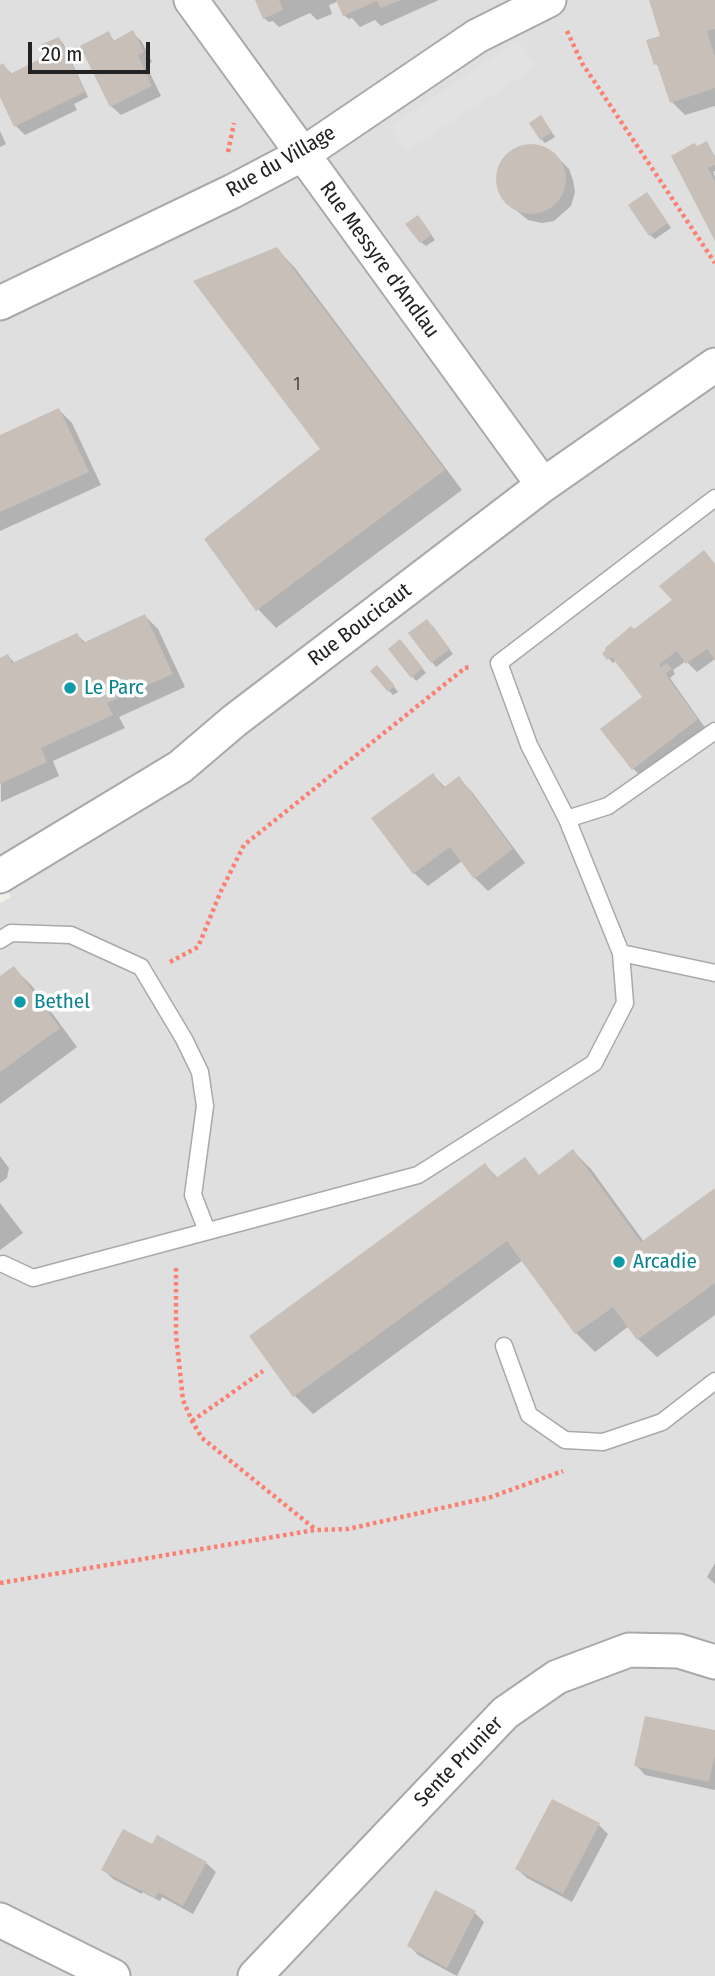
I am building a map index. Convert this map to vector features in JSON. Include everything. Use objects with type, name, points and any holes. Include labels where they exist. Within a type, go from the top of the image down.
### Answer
[{"type":"street","name":"Rue Messyre d'Andlau","points":[[191,0],[543,485]]},
{"type":"street","name":"Rue du Village","points":[[0,303],[233,191],[303,154],[477,36],[556,13]]},
{"type":"street","name":"Rue Boucicaut","points":[[0,876],[180,767],[234,721],[543,485],[715,365]]},
{"type":"street","name":"Sente Prunier","points":[[255,1976],[505,1713],[557,1677],[629,1650],[679,1651],[715,1662]]},
{"type":"street","points":[[0,1920],[113,1976]]},
{"type":"lane","points":[[3,1264],[33,1278],[418,1175],[594,1063],[625,1003],[621,953],[567,820],[529,745],[499,663],[715,498]]},
{"type":"lane","points":[[567,820],[608,806],[715,731]]},
{"type":"lane","points":[[0,940],[11,933],[71,935],[141,967],[184,1039],[200,1072],[205,1106],[193,1195],[207,1231]]},
{"type":"lane","points":[[621,953],[715,973]]},
{"type":"lane","points":[[504,1346],[529,1415],[565,1440],[603,1442],[662,1422],[715,1381]]},
{"type":"path","points":[[556,13],[582,63],[715,263]]},
{"type":"path","points":[[141,967],[170,962],[198,947],[244,845],[465,668],[499,663]]},
{"type":"path","points":[[176,1241],[176,1335],[183,1399],[192,1421],[202,1438],[316,1530]]},
{"type":"path","points":[[192,1421],[263,1371]]},
{"type":"path","points":[[0,1583],[316,1530],[348,1529],[491,1497],[566,1470]]},
{"type":"shaded area","points":[[0,0],[715,0],[715,1976],[0,1976],[0,903],[11,897],[0,878]]},
{"type":"shaded area","points":[[518,40],[536,66],[406,152],[389,126]]},
{"type":"building","points":[[255,0],[279,0],[283,10],[263,19]]},
{"type":"building","points":[[336,0],[401,0],[381,8],[377,1],[343,16]]},
{"type":"building","points":[[649,0],[715,0],[715,29],[707,31],[715,57],[715,88],[670,103],[646,40],[660,36]]},
{"type":"building","points":[[133,30],[144,52],[138,55],[152,86],[110,107],[80,46],[109,31],[113,41]]},
{"type":"building","points":[[59,37],[85,92],[14,127],[0,97],[0,65],[3,63],[10,74],[48,55],[42,44]]},
{"type":"building","points":[[541,115],[552,132],[540,140],[529,123]]},
{"type":"building","points":[[707,141],[715,158],[715,165],[708,168],[715,182],[715,241],[671,156],[694,143],[697,146]]},
{"type":"building","points":[[531,144],[556,154],[566,179],[556,204],[531,214],[506,204],[496,179],[506,154]]},
{"type":"building","points":[[647,192],[668,223],[649,236],[628,205]]},
{"type":"building","points":[[418,215],[432,235],[420,243],[405,224]]},
{"type":"building","points":[[277,247],[445,470],[256,611],[204,539],[320,449],[193,281]]},
{"type":"building","points":[[59,408],[89,472],[0,512],[0,435]]},
{"type":"building","points":[[704,550],[715,564],[715,660],[707,649],[686,664],[677,651],[659,664],[661,667],[667,663],[672,669],[666,673],[668,678],[698,719],[632,770],[600,729],[642,697],[611,656],[607,660],[602,653],[631,626],[634,629],[672,600],[659,586]]},
{"type":"building","name":"Le Parc","points":[[145,614],[173,674],[107,703],[113,715],[41,748],[47,762],[0,784],[0,658],[8,654],[12,663],[77,633],[83,643]]},
{"type":"building","points":[[427,619],[450,649],[431,663],[408,633]]},
{"type":"building","points":[[400,639],[423,668],[411,678],[388,649]]},
{"type":"building","points":[[377,665],[395,686],[388,692],[370,671]]},
{"type":"building","points":[[433,773],[443,788],[459,776],[513,849],[474,879],[450,847],[413,874],[371,818]]},
{"type":"building","name":"Bethel","points":[[14,966],[60,1028],[0,1072],[0,976]]},
{"type":"building","name":"Arcadie","points":[[573,1149],[641,1242],[715,1188],[715,1283],[637,1340],[613,1307],[575,1334],[507,1241],[293,1397],[249,1336],[485,1163],[496,1178],[525,1157],[539,1175]]},
{"type":"building","points":[[645,1716],[715,1730],[715,1755],[709,1782],[634,1766]]},
{"type":"building","points":[[552,1799],[600,1823],[563,1894],[515,1869]]},
{"type":"building","points":[[123,1829],[152,1844],[157,1835],[207,1862],[183,1906],[158,1892],[155,1898],[101,1870]]},
{"type":"building","points":[[435,1890],[476,1911],[447,1968],[407,1946]]},
{"type":"place","name":"Le Parc","points":[[70,688]]},
{"type":"place","name":"Bethel","points":[[20,1002]]},
{"type":"place","name":"Arcadie","points":[[619,1262]]}]
